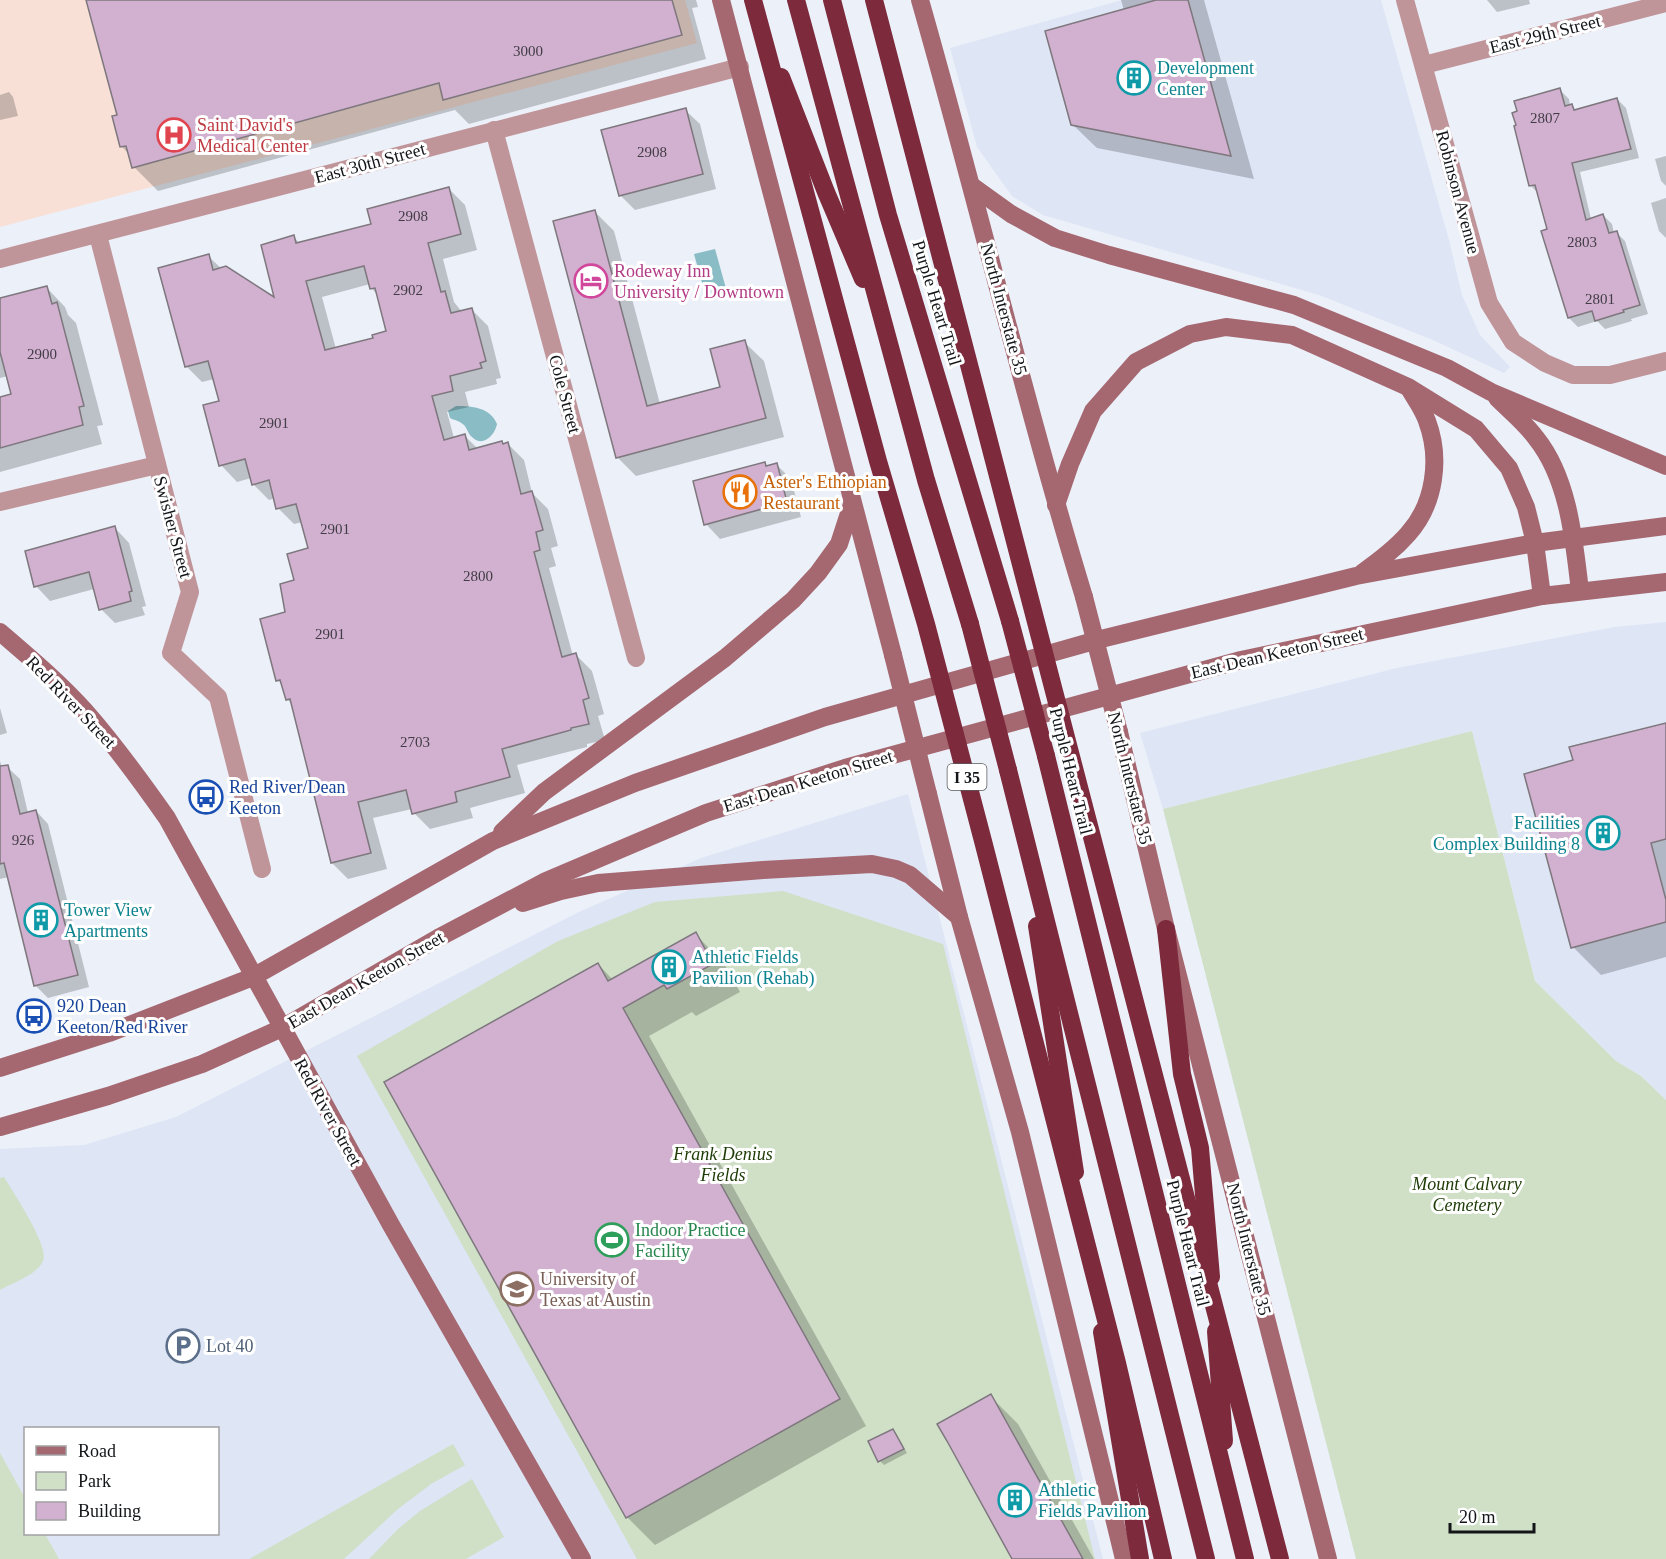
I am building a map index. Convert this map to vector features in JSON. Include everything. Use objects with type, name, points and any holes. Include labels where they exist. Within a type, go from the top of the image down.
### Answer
[{"type":"highway","points":[[752,0],[826,192],[890,343]]},
{"type":"highway","name":"I 35","points":[[752,0],[878,460],[926,624],[1117,1363],[1163,1559]]},
{"type":"highway","name":"I 35","points":[[796,0],[926,480],[970,624],[1206,1559]]},
{"type":"highway","name":"Purple Heart Trail","points":[[832,0],[888,215],[1010,621],[1046,756],[1245,1559]]},
{"type":"highway","name":"Purple Heart Trail","points":[[874,0],[1280,1559]]},
{"type":"highway","points":[[1023,835],[1054,1047],[1140,1559]]},
{"type":"highway","points":[[1166,929],[1182,1074],[1202,1165],[1228,1494]]},
{"type":"main road","points":[[721,0],[893,655],[959,917],[1020,1132],[1124,1559]]},
{"type":"main road","name":"North Interstate 35","points":[[920,0],[972,186],[1056,505],[1084,597],[1166,929],[1328,1559]]},
{"type":"main road","points":[[972,186],[1011,214],[1055,238],[1109,255],[1294,304],[1447,368],[1491,392],[1666,466]]},
{"type":"main road","points":[[1056,505],[1070,464],[1093,411],[1136,362],[1191,334],[1227,327],[1292,335],[1408,387],[1476,429],[1509,468],[1528,513],[1535,543],[1542,596]]},
{"type":"main road","points":[[1356,576],[1386,556],[1409,533],[1425,507],[1436,471],[1433,440],[1427,419],[1408,387]]},
{"type":"main road","points":[[1491,392],[1536,437],[1549,456],[1566,502],[1574,537],[1580,591]]},
{"type":"main road","points":[[493,841],[544,792],[725,658],[793,600],[818,573],[839,544],[852,504]]},
{"type":"main road","points":[[0,1068],[110,1034],[254,976],[493,841],[635,783],[825,717],[1101,639],[1356,576],[1535,543],[1666,526]]},
{"type":"main road","name":"East Dean Keeton Street","points":[[0,1127],[104,1097],[202,1064],[282,1028],[438,938],[546,881],[706,813],[845,768],[1241,660],[1542,596],[1666,582]]},
{"type":"main road","name":"Red River Street","points":[[0,632],[84,710],[128,762],[167,818],[411,1260],[582,1559]]},
{"type":"main road","points":[[438,938],[515,906],[561,891],[598,883],[872,864],[896,869],[910,875],[959,917]]},
{"type":"street","name":"Robinson Avenue","points":[[1405,0],[1489,303],[1513,342],[1545,363],[1573,375],[1610,375],[1666,361]]},
{"type":"street","name":"East 29th Street","points":[[1424,65],[1666,3]]},
{"type":"street","name":"East 30th Street","points":[[0,259],[740,67]]},
{"type":"street","name":"Cole Street","points":[[494,130],[636,658]]},
{"type":"street","name":"Swisher Street","points":[[98,235],[190,592],[171,653],[218,697],[262,868]]},
{"type":"street","points":[[0,502],[156,465]]},
{"type":"shaded area","name":"Saint David's Medical Center","points":[[0,0],[685,0],[697,43],[0,227]]},
{"type":"shaded area","points":[[1122,0],[1381,0],[1449,240],[1462,295],[1480,335],[1510,367],[1504,373],[1433,340],[1319,295],[1043,215],[1012,196],[977,147],[950,48]]},
{"type":"shaded area","points":[[1666,622],[1666,1100],[1641,1076],[1616,1061],[1535,981],[1472,731],[1163,809],[1140,733],[1397,668],[1615,627]]},
{"type":"shaded area","name":"University of Texas at Austin","points":[[908,794],[1103,1559],[0,1559],[0,1149],[84,1145],[176,1117],[579,912],[701,858]]},
{"type":"green space","name":"Mount Calvary Cemetery","points":[[1472,731],[1535,981],[1616,1061],[1641,1076],[1666,1100],[1666,1559],[1356,1559],[1163,809]]},
{"type":"green space","name":"Frank Denius Fields","points":[[783,891],[943,944],[1095,1559],[637,1559],[357,1056],[558,941],[655,902]]},
{"type":"green space","points":[[4,1177],[36,1232],[44,1254],[40,1266],[24,1278],[0,1290],[0,1178]]},
{"type":"green space","points":[[453,1444],[465,1465],[431,1484],[398,1509],[344,1559],[249,1559]]},
{"type":"green space","points":[[0,1453],[24,1496],[24,1535],[46,1535],[59,1559],[0,1559]]},
{"type":"green space","points":[[472,1479],[504,1537],[466,1559],[369,1559],[398,1529],[420,1511]]},
{"type":"water","points":[[715,249],[727,292],[706,297],[694,254]]},
{"type":"water","points":[[456,406],[474,407],[490,414],[497,424],[491,436],[484,441],[472,437],[464,425],[450,418],[448,411]]},
{"type":"building","name":"Saint David's Medical Center","points":[[86,0],[672,0],[682,35],[443,100],[439,83],[132,168],[126,146],[120,147],[112,116],[117,115]]},
{"type":"building","name":"Development Center","points":[[1156,0],[1188,0],[1231,156],[1071,125],[1045,31]]},
{"type":"building","points":[[1560,88],[1565,106],[1572,104],[1574,110],[1617,98],[1631,149],[1572,163],[1586,220],[1603,214],[1609,233],[1617,231],[1640,305],[1595,321],[1592,311],[1568,318],[1541,231],[1547,229],[1535,185],[1529,186],[1512,113],[1517,111],[1514,101]]},
{"type":"building","points":[[686,108],[703,174],[619,196],[601,130]]},
{"type":"building","points":[[449,187],[461,234],[428,243],[441,292],[445,291],[451,313],[472,308],[486,361],[480,363],[482,368],[450,376],[453,391],[432,396],[444,440],[465,434],[469,450],[502,441],[503,444],[508,442],[521,494],[532,491],[543,530],[536,532],[540,550],[534,552],[562,657],[576,653],[589,698],[583,700],[589,724],[502,749],[510,777],[455,792],[457,802],[412,814],[406,790],[358,802],[371,853],[331,863],[290,699],[286,700],[280,680],[276,681],[260,619],[285,612],[280,584],[294,580],[287,554],[308,548],[296,504],[276,509],[269,480],[252,485],[245,459],[219,466],[203,405],[219,401],[208,361],[185,367],[158,268],[209,254],[213,270],[226,266],[274,297],[261,245],[294,235],[296,243],[371,224],[367,209]],"holes":[[[364,266],[370,289],[375,288],[386,331],[372,335],[373,338],[325,350],[306,281]]]},
{"type":"building","name":"Rodeway Inn University / Downtown","points":[[595,210],[647,406],[720,387],[710,349],[745,340],[766,418],[616,458],[553,221]]},
{"type":"building","points":[[47,286],[52,304],[57,302],[84,406],[79,407],[83,425],[0,448],[0,397],[11,394],[0,352],[0,298]]},
{"type":"building","name":"Aster's Ethiopian Restaurant","points":[[765,462],[766,466],[777,463],[787,502],[704,525],[693,481]]},
{"type":"building","points":[[115,526],[132,591],[129,592],[131,601],[99,610],[89,572],[34,587],[25,551]]},
{"type":"building","name":"Facilities Complex Building 8","points":[[1666,723],[1666,839],[1651,843],[1666,900],[1666,922],[1571,948],[1524,774],[1573,760],[1569,747]]},
{"type":"building","name":"Tower View Apartments","points":[[8,765],[20,814],[36,810],[78,975],[34,986],[4,863],[0,864],[0,766]]},
{"type":"building","name":"Indoor Practice Facility","points":[[696,932],[713,964],[667,989],[664,985],[623,1008],[840,1399],[626,1518],[384,1082],[598,963],[608,981]]},
{"type":"building","name":"Athletic Fields Pavilion","points":[[991,1394],[1083,1559],[1012,1559],[937,1424]]},
{"type":"building","points":[[893,1429],[904,1449],[878,1462],[868,1441]]},
{"type":"place","name":"Development Center","points":[[1134,78]]},
{"type":"place","name":"Saint David's Medical Center","points":[[174,135]]},
{"type":"place","name":"Rodeway Inn University / Downtown","points":[[591,281]]},
{"type":"place","name":"Aster's Ethiopian Restaurant","points":[[740,492]]},
{"type":"place","name":"Red River/Dean Keeton","points":[[206,797]]},
{"type":"place","name":"Facilities Complex Building 8","points":[[1603,833]]},
{"type":"place","name":"Tower View Apartments","points":[[41,920]]},
{"type":"place","name":"Athletic Fields Pavilion (Rehab)","points":[[669,967]]},
{"type":"place","name":"920 Dean Keeton/Red River","points":[[34,1016]]},
{"type":"place","name":"Indoor Practice Facility","points":[[612,1240]]},
{"type":"place","name":"University of Texas at Austin","points":[[517,1289]]},
{"type":"place","name":"Lot 40","points":[[183,1346]]},
{"type":"place","name":"Athletic Fields Pavilion","points":[[1015,1500]]}]
